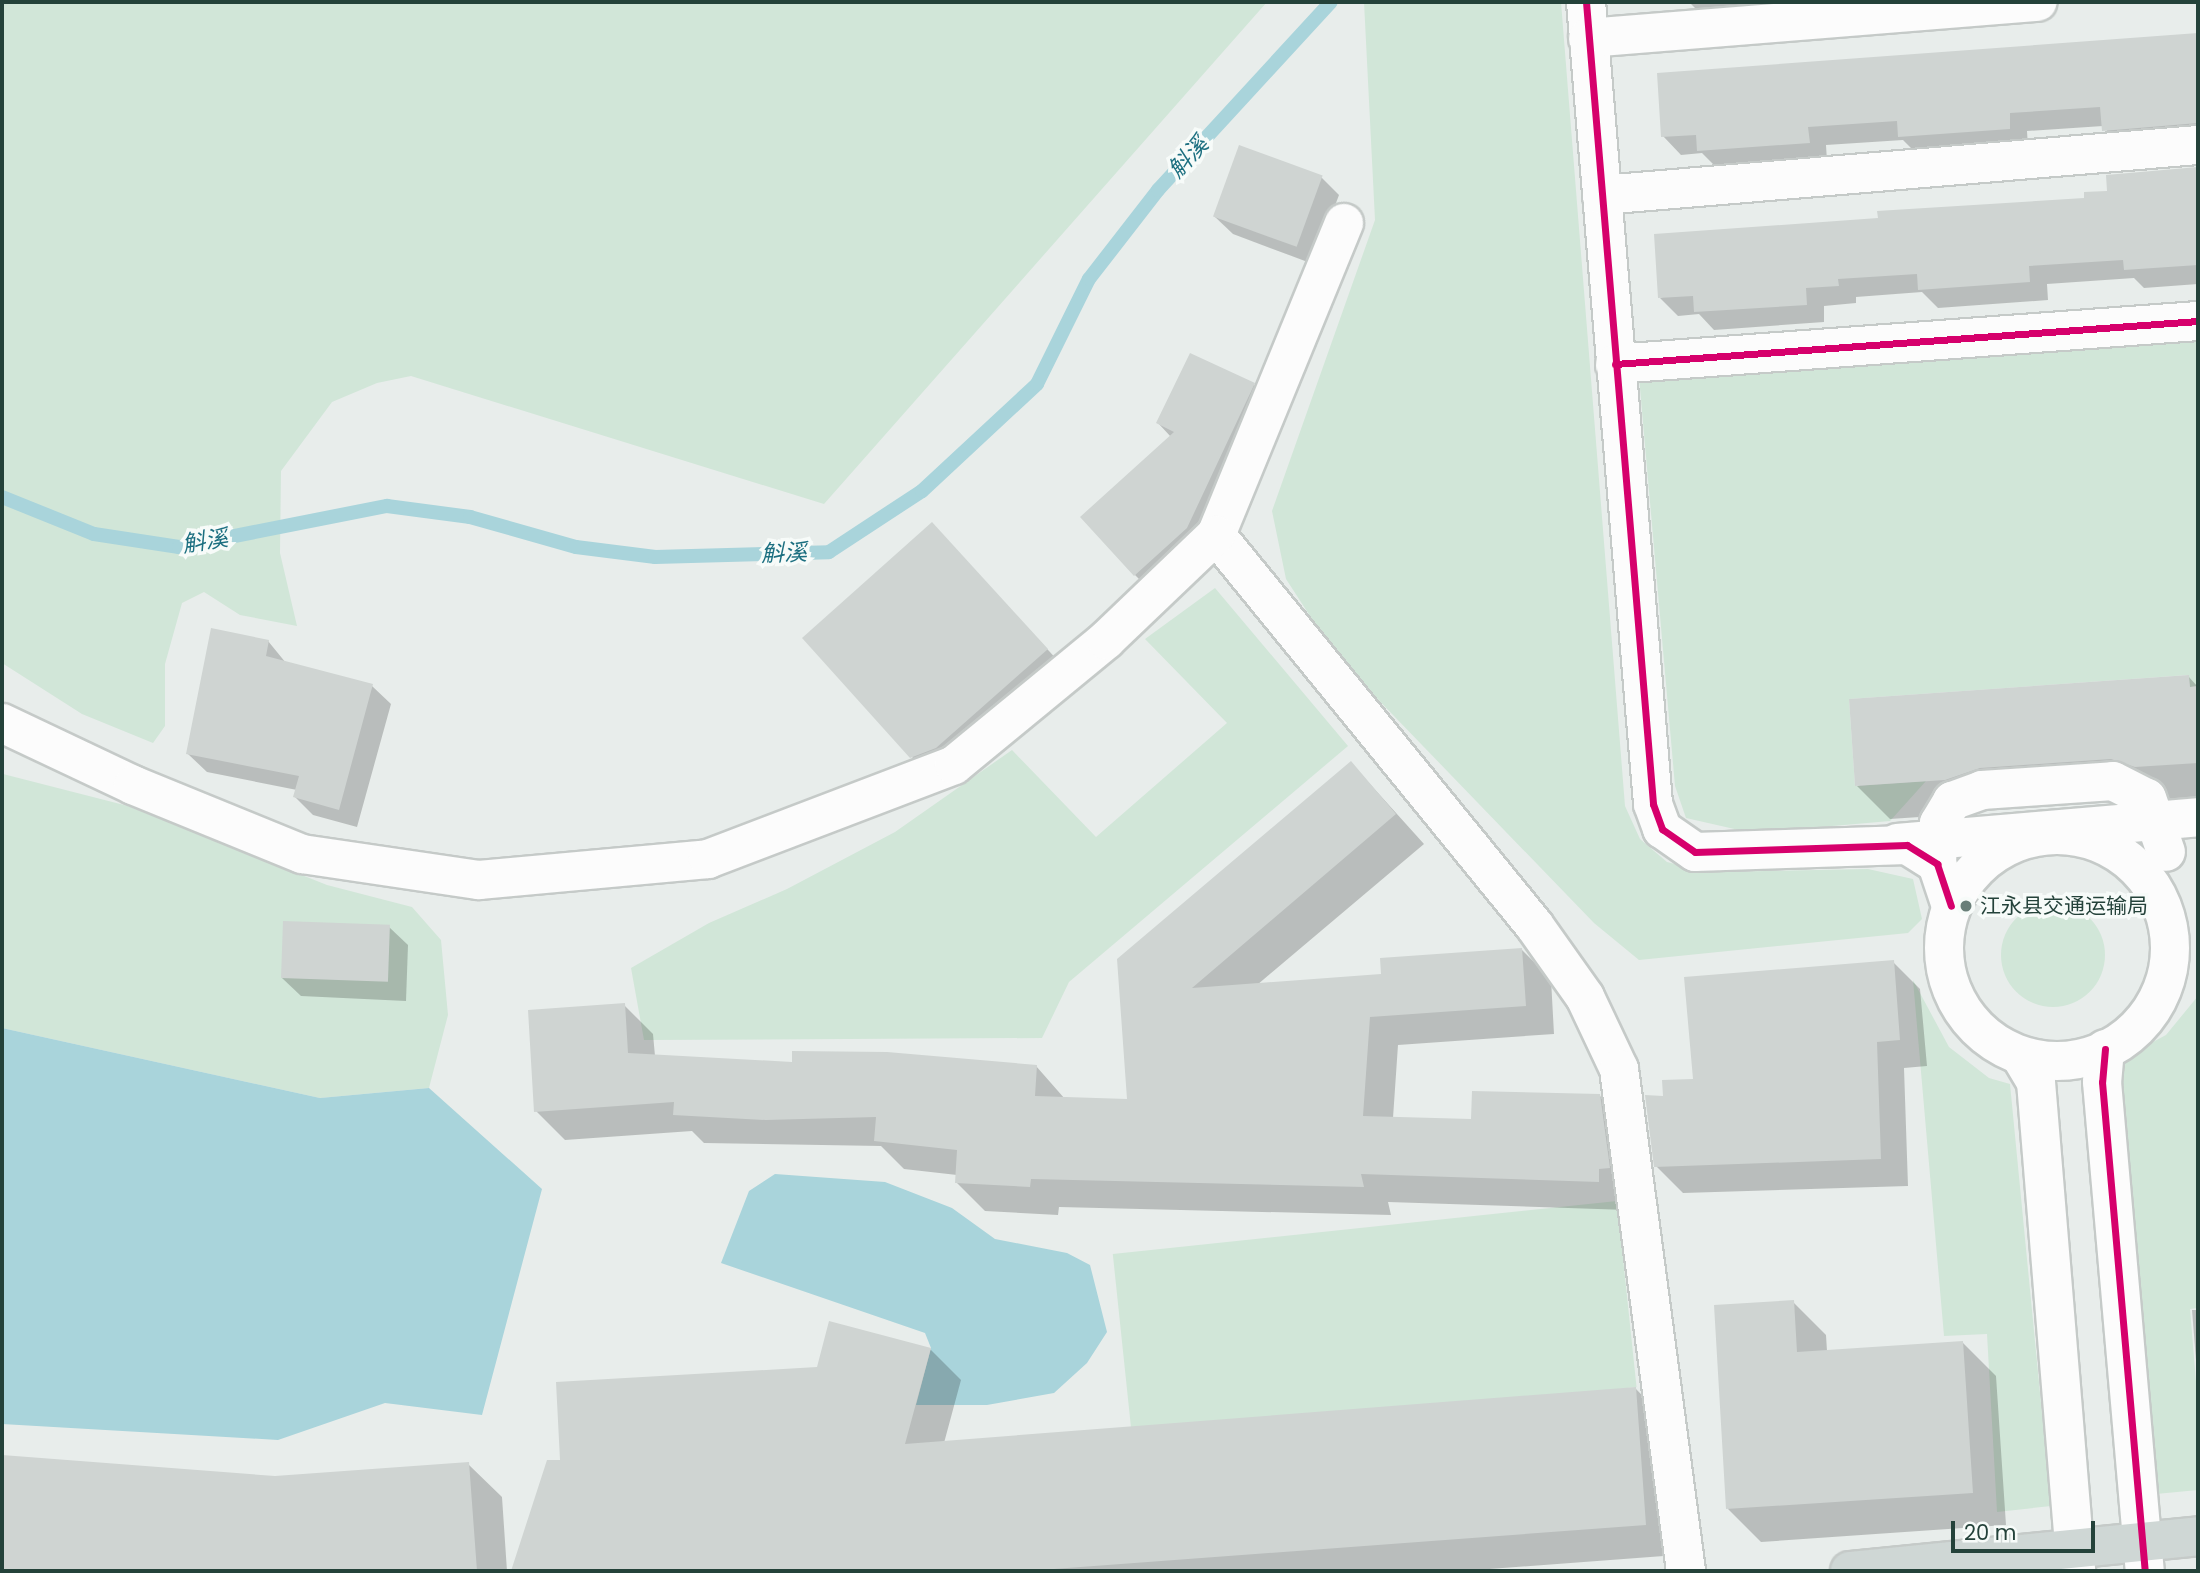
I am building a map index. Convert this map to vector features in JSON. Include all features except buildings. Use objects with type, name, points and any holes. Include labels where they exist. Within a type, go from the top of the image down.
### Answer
[{"type":"main road","points":[[1850,1571],[2144,1557],[2198,1536]]},
{"type":"street","points":[[2038,2],[1587,20],[1653,804],[1662,828],[1695,852],[1907,845],[1937,852],[2050,830],[2162,836],[2198,817]]},
{"type":"street","points":[[1602,195],[2198,145]]},
{"type":"street","points":[[2,723],[133,785],[302,854],[479,880],[708,859],[954,765],[1106,640],[1216,535],[1344,223]]},
{"type":"street","points":[[1615,364],[2198,320]]},
{"type":"street","points":[[1216,535],[1534,925],[1585,997],[1619,1069],[1686,1571]]},
{"type":"street","points":[[1853,846],[1982,790],[2122,782],[2198,804]]},
{"type":"street","points":[[2122,782],[2147,798],[2162,836],[2160,900],[2171,935],[2168,973],[2154,1008],[2129,1037],[2105,1049],[2058,1062],[2021,1057],[1989,1039],[1963,1013],[1947,979],[1942,943],[1951,906],[1970,874],[1998,851],[2050,830],[2108,846],[2138,868],[2160,900]]},
{"type":"street","points":[[1951,906],[1937,852],[1939,823],[1952,801]]},
{"type":"street","points":[[2105,1049],[2102,1082],[2144,1557]]},
{"type":"street","points":[[2021,1057],[2036,1082],[2075,1560]]},
{"type":"green space","points":[[2,2],[1267,2],[824,504],[411,376],[377,383],[332,402],[281,471],[280,553],[297,626],[240,615],[204,592],[182,603],[165,664],[165,726],[153,743],[82,714],[2,663]]},
{"type":"green space","points":[[1364,2],[1561,2],[1625,806],[1640,839],[1667,862],[1706,872],[1868,869],[1913,879],[1922,919],[1908,933],[1639,960],[1594,923],[1336,656],[1286,579],[1272,511],[1375,220]]},
{"type":"green space","points":[[2198,336],[2198,686],[2190,687],[2188,675],[1849,699],[1855,786],[1926,781],[1890,821],[1752,833],[1686,818],[1675,786],[1639,377]]},
{"type":"green space","points":[[1215,588],[1348,746],[1069,982],[1042,1038],[644,1040],[631,968],[709,923],[787,889],[895,832],[1012,750],[1096,837],[1227,723],[1145,639]]},
{"type":"green space","points":[[3,774],[128,806],[327,885],[412,907],[441,940],[448,1015],[429,1088],[320,1098],[2,1028]]},
{"type":"green space","points":[[2053,903],[2073,907],[2090,918],[2101,935],[2105,955],[2101,975],[2090,992],[2073,1003],[2053,1007],[2033,1003],[2016,992],[2005,975],[2001,955],[2005,935],[2016,918],[2033,907]]},
{"type":"green space","points":[[1913,980],[1949,1047],[1989,1078],[2010,1084],[2051,1506],[1997,1512],[1987,1334],[1944,1336]]},
{"type":"green space","points":[[2198,996],[2198,1308],[2190,1309],[2198,1406],[2198,1490],[2156,1494],[2121,1059],[2166,1035]]},
{"type":"green space","points":[[1617,1201],[1637,1387],[1132,1440],[1113,1254]]},
{"type":"water","points":[[2,1028],[320,1098],[429,1088],[542,1189],[482,1415],[385,1403],[278,1440],[2,1424]]},
{"type":"water","points":[[775,1174],[885,1182],[952,1208],[995,1239],[1067,1253],[1090,1265],[1107,1332],[1087,1363],[1054,1393],[987,1405],[916,1405],[931,1348],[925,1333],[721,1263],[749,1191]]},
{"type":"waterway","name":"斛溪","points":[[2,497],[94,534],[179,547],[387,506],[470,517],[576,547],[655,557],[829,552],[922,491],[1037,384],[1089,279],[1158,190],[1331,2]]},
{"type":"cycle path","points":[[1586,2],[1653,804],[1662,829],[1695,852],[1907,845],[1937,864],[1951,906]]},
{"type":"cycle path","points":[[1615,364],[2198,321]]},
{"type":"cycle path","points":[[2105,1049],[2102,1082],[2145,1571]]},
{"type":"place","name":"江永县交通运输局","points":[[1966,906]]}]
